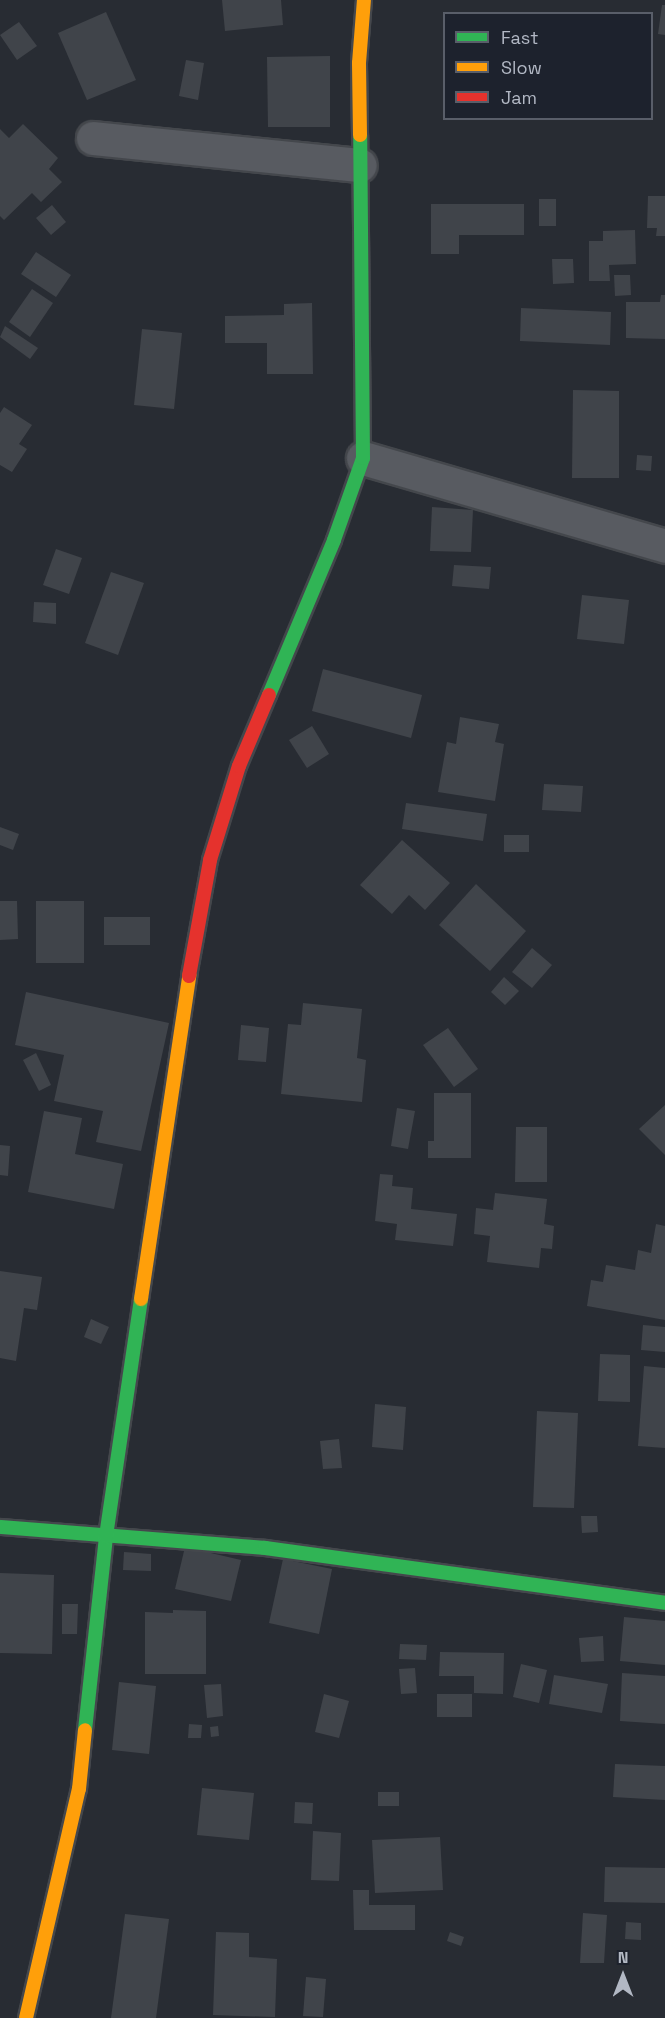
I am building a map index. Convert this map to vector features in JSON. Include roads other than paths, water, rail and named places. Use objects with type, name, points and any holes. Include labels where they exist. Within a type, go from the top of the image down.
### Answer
[{"type":"street","points":[[26,2018],[79,1790],[106,1536],[191,963],[210,860],[240,766],[334,540],[363,458],[359,63],[364,0]]},
{"type":"street","points":[[93,138],[360,165]]},
{"type":"street","points":[[363,458],[665,546]]},
{"type":"street","points":[[0,1527],[265,1548],[665,1602]]}]
